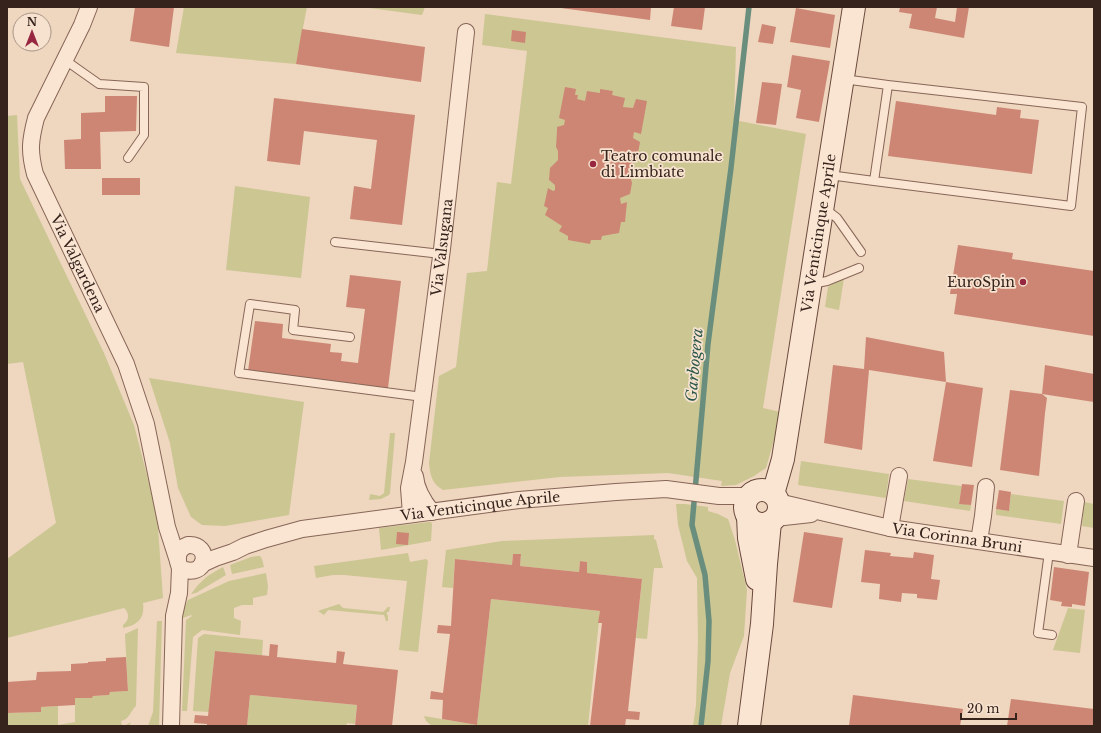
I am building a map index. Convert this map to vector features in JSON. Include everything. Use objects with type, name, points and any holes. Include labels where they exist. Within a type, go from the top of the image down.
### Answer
[{"type":"street","name":"Via Valgardena","points":[[89,7],[82,25],[36,118],[30,150],[32,162],[35,174],[126,364],[146,424],[167,527],[188,566]]},
{"type":"street","name":"Via Venticinque Aprile","points":[[188,566],[233,552],[266,539],[302,529],[527,500],[616,492],[672,489],[711,495],[762,506],[768,481],[783,459],[819,283],[830,213],[828,174],[854,7]]},
{"type":"street","name":"Via Valsugana","points":[[411,514],[409,488],[414,462],[441,254],[466,32]]},
{"type":"street","name":"Via Valsugana","points":[[414,462],[416,486],[422,501],[432,512]]},
{"type":"street","points":[[890,528],[899,476]]},
{"type":"street","points":[[979,541],[986,487]]},
{"type":"street","points":[[1068,555],[1076,501]]},
{"type":"street","points":[[749,726],[762,624],[766,564],[762,506]]},
{"type":"street","name":"Via Corinna Bruni","points":[[762,506],[822,513],[890,528],[1094,558]]},
{"type":"street","points":[[167,527],[203,553],[204,557],[188,566],[179,593],[174,616],[171,726]]},
{"type":"street","name":"Via Venticinque Aprile","points":[[194,547],[245,546]]},
{"type":"street","points":[[188,566],[178,552],[181,549],[194,547]]},
{"type":"lane","points":[[64,60],[99,84],[144,86],[144,134],[128,158]]},
{"type":"lane","points":[[828,174],[1071,206],[1082,107],[843,79]]},
{"type":"lane","points":[[874,181],[888,85]]},
{"type":"lane","points":[[830,213],[861,252]]},
{"type":"lane","points":[[335,242],[441,254]]},
{"type":"lane","points":[[819,283],[859,268]]},
{"type":"lane","points":[[350,337],[292,330],[295,310],[250,304],[239,373],[422,396]]},
{"type":"lane","points":[[1049,552],[1038,633],[1052,635]]},
{"type":"shaded area","points":[[184,7],[307,7],[296,64],[176,53]]},
{"type":"shaded area","points":[[362,7],[425,7],[422,15]]},
{"type":"shaded area","points":[[485,14],[736,47],[734,120],[806,134],[763,408],[780,412],[766,468],[754,476],[736,485],[721,486],[722,481],[668,473],[560,477],[443,490],[434,482],[429,463],[439,376],[456,367],[467,273],[487,271],[497,182],[511,184],[527,51],[482,45]]},
{"type":"shaded area","points":[[17,115],[20,179],[104,353],[134,425],[157,514],[163,598],[143,603],[142,617],[136,623],[128,627],[123,628],[123,625],[127,621],[128,617],[124,608],[7,638],[7,559],[56,523],[23,362],[7,364],[7,116]]},
{"type":"shaded area","points":[[235,186],[310,197],[301,278],[226,270]]},
{"type":"shaded area","points":[[844,278],[839,310],[825,307],[828,287]]},
{"type":"shaded area","points":[[149,378],[304,402],[289,515],[225,526],[202,525],[191,517],[178,488],[170,443]]},
{"type":"shaded area","points":[[390,433],[395,433],[390,493],[381,499],[369,500],[370,494],[380,496],[384,493]]},
{"type":"shaded area","points":[[801,461],[889,474],[886,498],[798,485]]},
{"type":"shaded area","points":[[908,479],[962,486],[959,503],[971,505],[970,511],[904,501]]},
{"type":"shaded area","points":[[1011,494],[1064,501],[1061,524],[996,515],[996,509],[1009,511]]},
{"type":"shaded area","points":[[1084,502],[1094,504],[1094,528],[1082,526]]},
{"type":"shaded area","points":[[676,504],[708,507],[708,511],[728,519],[735,540],[747,590],[744,636],[730,673],[721,726],[693,726],[696,705],[698,641],[697,578],[687,561],[678,525]]},
{"type":"shaded area","points":[[431,522],[431,541],[381,550],[379,528]]},
{"type":"shaded area","points":[[654,535],[663,568],[654,568],[647,639],[636,638],[642,579],[587,573],[587,562],[580,561],[579,572],[520,566],[521,554],[513,554],[512,565],[455,559],[453,588],[442,587],[446,550],[502,541]]},
{"type":"shaded area","points":[[408,553],[410,562],[426,559],[428,561],[418,652],[399,650],[407,581],[344,575],[316,578],[314,566]]},
{"type":"shaded area","points":[[260,556],[264,567],[232,574],[230,565],[251,557]]},
{"type":"shaded area","points":[[223,567],[226,575],[196,593],[191,594],[205,578]]},
{"type":"shaded area","points":[[266,573],[268,586],[267,595],[253,598],[253,605],[242,605],[234,608],[234,618],[241,621],[240,635],[202,630],[193,637],[187,711],[182,711],[186,620],[192,616],[183,618],[183,609],[188,600],[229,581]]},
{"type":"shaded area","points":[[491,599],[600,611],[588,726],[432,726],[426,721],[424,716],[477,725]]},
{"type":"shaded area","points":[[339,604],[343,608],[383,612],[390,607],[389,612],[387,612],[388,621],[386,621],[384,615],[328,610],[324,615],[318,611]]},
{"type":"shaded area","points":[[1068,608],[1085,610],[1080,653],[1053,650]]},
{"type":"shaded area","points":[[157,621],[162,621],[159,726],[148,726],[153,712]]},
{"type":"shaded area","points":[[138,628],[136,706],[126,719],[121,721],[122,726],[7,726],[7,713],[41,712],[41,707],[58,706],[58,725],[75,722],[75,698],[92,698],[93,696],[109,695],[110,692],[128,691],[125,634]]},
{"type":"shaded area","points":[[204,634],[263,640],[262,656],[215,651],[209,712],[193,711],[198,638]]},
{"type":"shaded area","points":[[250,695],[357,705],[355,724],[347,723],[346,726],[247,726]]},
{"type":"shaded area","points":[[131,722],[129,726],[122,726],[126,725]]},
{"type":"building","points":[[135,7],[174,7],[169,47],[130,41]]},
{"type":"building","points":[[561,7],[651,7],[650,20]]},
{"type":"building","points":[[674,7],[705,7],[702,30],[671,26]]},
{"type":"building","points":[[900,7],[937,7],[935,18],[955,22],[957,7],[969,7],[964,38],[909,28],[912,14],[899,12]]},
{"type":"building","points":[[796,8],[835,15],[830,48],[790,42]]},
{"type":"building","points":[[762,24],[776,27],[773,44],[758,42]]},
{"type":"building","points":[[302,29],[425,47],[421,82],[296,64]]},
{"type":"building","points":[[512,30],[526,32],[525,43],[511,41]]},
{"type":"building","points":[[792,55],[830,61],[819,122],[796,118],[801,90],[787,87]]},
{"type":"building","points":[[762,82],[782,84],[776,125],[756,123]]},
{"type":"building","name":"Teatro comunale di Limbiate","points":[[565,87],[576,89],[575,95],[578,95],[577,99],[585,101],[587,91],[600,93],[600,89],[613,91],[612,95],[625,98],[623,107],[633,108],[636,99],[647,101],[641,134],[634,132],[633,138],[640,142],[637,159],[630,166],[629,172],[632,183],[630,194],[620,198],[621,204],[627,202],[625,222],[621,222],[619,233],[602,236],[601,240],[591,240],[590,244],[568,240],[568,236],[559,231],[562,226],[545,215],[548,208],[544,206],[548,188],[553,191],[555,190],[555,185],[549,180],[550,168],[558,160],[558,151],[556,147],[557,127],[564,125],[565,120],[559,118]]},
{"type":"building","points":[[105,96],[137,96],[136,131],[100,132],[101,169],[65,169],[64,140],[81,139],[81,113],[105,112]]},
{"type":"building","points":[[274,98],[415,115],[402,225],[350,219],[354,186],[371,189],[377,140],[304,131],[300,165],[267,161]]},
{"type":"building","points":[[896,101],[996,115],[997,107],[1021,110],[1020,118],[1039,120],[1032,174],[888,156]]},
{"type":"building","points":[[102,178],[140,178],[140,195],[102,195]]},
{"type":"building","name":"EuroSpin","points":[[958,245],[1013,253],[1012,259],[1094,271],[1094,336],[954,314],[957,294],[950,294]]},
{"type":"building","points":[[350,275],[401,281],[388,388],[248,371],[255,321],[283,324],[282,338],[331,344],[330,352],[342,353],[341,361],[358,363],[365,309],[346,307]]},
{"type":"building","points":[[866,337],[944,352],[946,382],[869,370],[862,450],[824,443],[833,365],[864,369]]},
{"type":"building","points":[[1045,365],[1094,374],[1094,402],[1042,394]]},
{"type":"building","points":[[946,382],[983,388],[972,467],[933,461]]},
{"type":"building","points":[[1010,390],[1042,394],[1047,398],[1039,476],[1000,470]]},
{"type":"building","points":[[962,484],[974,485],[971,505],[959,504]]},
{"type":"building","points":[[999,490],[1011,492],[1009,511],[996,509]]},
{"type":"building","points":[[397,532],[409,533],[408,545],[396,544]]},
{"type":"building","points":[[804,532],[843,538],[832,608],[793,602]]},
{"type":"building","points":[[865,550],[891,553],[890,556],[913,558],[914,552],[934,555],[931,579],[940,580],[937,600],[917,598],[917,594],[902,593],[901,602],[879,599],[880,584],[861,582]]},
{"type":"building","points":[[513,554],[521,554],[520,566],[579,572],[580,561],[587,562],[587,573],[642,579],[628,711],[640,712],[639,720],[626,719],[625,726],[590,726],[602,623],[598,623],[600,611],[491,599],[477,725],[442,719],[443,700],[430,699],[431,691],[443,693],[450,634],[437,633],[438,625],[451,626],[455,559],[512,565]]},
{"type":"building","points":[[1054,567],[1089,572],[1085,606],[1072,604],[1072,607],[1061,606],[1062,602],[1050,600]]},
{"type":"building","points":[[270,644],[278,645],[277,657],[336,663],[337,651],[345,652],[343,664],[398,670],[392,726],[355,726],[357,705],[250,695],[247,726],[207,726],[207,724],[194,723],[195,715],[208,716],[215,651],[269,656]]},
{"type":"building","points":[[126,657],[128,691],[110,692],[109,695],[93,696],[92,698],[75,698],[75,705],[41,707],[41,712],[7,713],[7,682],[36,680],[37,672],[71,671],[71,664],[106,661],[106,658]]},
{"type":"building","points":[[853,695],[963,709],[960,726],[849,726]]},
{"type":"building","points":[[1011,699],[1094,709],[1094,726],[1007,726]]},
{"type":"waterway","name":"Garbogera","points":[[701,726],[708,661],[709,621],[705,575],[692,525],[708,344],[731,168],[749,7]]},
{"type":"place","name":"Teatro comunale di Limbiate","points":[[593,164]]},
{"type":"place","name":"EuroSpin","points":[[1023,282]]}]
